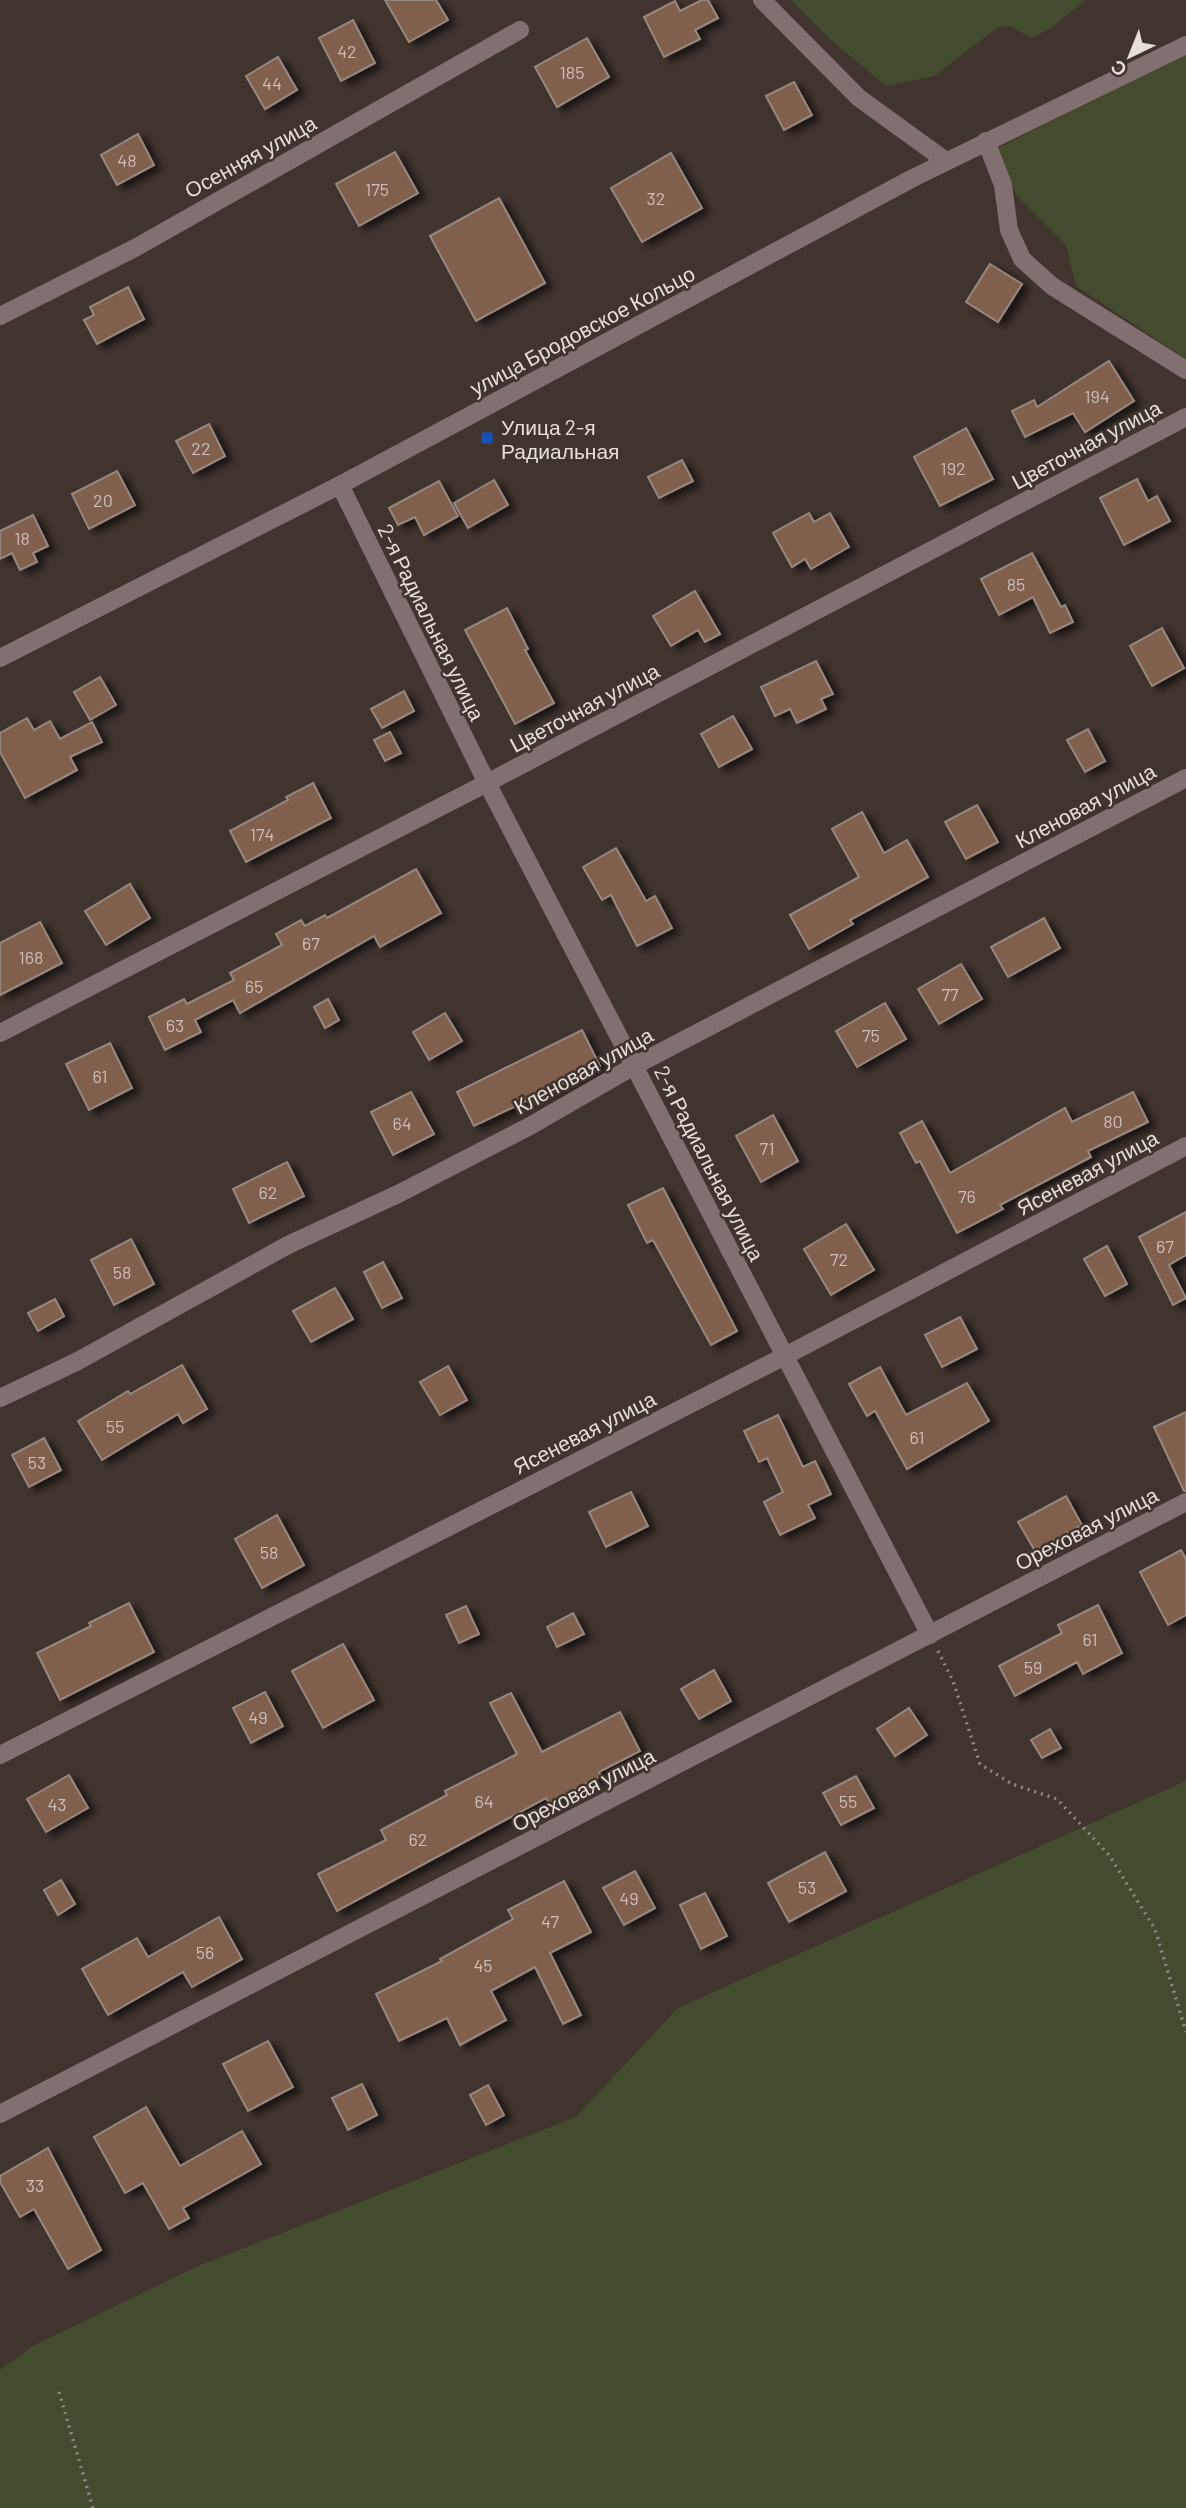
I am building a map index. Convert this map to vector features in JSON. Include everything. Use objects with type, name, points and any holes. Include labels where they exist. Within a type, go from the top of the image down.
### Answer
[{"type":"street","points":[[762,0],[859,98],[946,162]]},
{"type":"street","name":"Осенняя улица","points":[[0,316],[135,248],[520,30]]},
{"type":"street","name":"улица Бродовское Кольцо","points":[[0,658],[340,485],[986,141],[1186,45]]},
{"type":"street","points":[[986,141],[1003,184],[1009,230],[1022,260],[1052,286],[1186,370]]},
{"type":"street","name":"Цветочная улица","points":[[0,1033],[487,783],[1186,417]]},
{"type":"street","name":"2-я Радиальная улица","points":[[340,485],[487,783],[783,1357],[930,1635]]},
{"type":"street","name":"Кленовая улица","points":[[0,1398],[76,1362],[288,1245],[398,1194],[530,1126],[634,1066],[1186,778]]},
{"type":"street","name":"Ясеневая улица","points":[[0,1755],[783,1357],[1186,1146]]},
{"type":"street","name":"Ореховая улица","points":[[0,2114],[1186,1502]]},
{"type":"path","points":[[930,1635],[953,1681],[980,1764],[1012,1784],[1056,1799],[1109,1855],[1155,1929],[1186,2032]]},
{"type":"path","points":[[59,2392],[93,2508]]},
{"type":"green space","points":[[791,0],[1085,0],[1050,29],[1031,38],[1010,26],[998,27],[934,76],[886,86],[832,41]]},
{"type":"green space","points":[[1186,54],[1186,359],[1076,286],[1066,245],[1016,195],[996,149]]},
{"type":"green space","points":[[1186,1781],[1186,2508],[0,2508],[0,2370],[33,2346],[198,2266],[576,2117],[678,2008]]},
{"type":"building","points":[[385,0],[436,0],[448,20],[409,42]]},
{"type":"building","points":[[702,0],[708,0],[718,18],[695,30],[700,39],[664,57],[644,17],[675,1],[680,11]]},
{"type":"building","points":[[353,20],[375,63],[341,81],[319,38]]},
{"type":"building","points":[[587,38],[609,77],[557,107],[535,67]]},
{"type":"building","points":[[278,57],[297,90],[265,109],[246,76]]},
{"type":"building","points":[[794,82],[812,115],[784,130],[766,96]]},
{"type":"building","points":[[138,134],[154,165],[117,185],[101,155]]},
{"type":"building","points":[[395,152],[418,193],[359,226],[336,184]]},
{"type":"building","points":[[671,153],[702,208],[642,242],[611,188]]},
{"type":"building","points":[[499,198],[545,283],[476,321],[430,236]]},
{"type":"building","points":[[990,264],[1022,284],[998,322],[966,302]]},
{"type":"building","points":[[128,287],[144,319],[97,344],[84,320],[94,315],[90,307]]},
{"type":"building","points":[[1109,361],[1134,401],[1085,432],[1073,413],[1025,437],[1012,411],[1034,400],[1037,407]]},
{"type":"building","points":[[209,424],[225,456],[193,473],[176,441]]},
{"type":"building","points":[[966,428],[993,479],[940,506],[914,457]]},
{"type":"building","points":[[682,460],[693,481],[659,498],[648,477]]},
{"type":"building","points":[[117,471],[135,505],[89,529],[72,494]]},
{"type":"building","points":[[1137,479],[1148,501],[1157,496],[1170,521],[1124,545],[1100,498]]},
{"type":"building","points":[[494,480],[508,505],[468,528],[454,503]]},
{"type":"building","points":[[439,481],[458,516],[424,535],[415,517],[398,525],[389,508]]},
{"type":"building","points":[[809,513],[814,522],[830,513],[849,547],[811,569],[805,559],[792,567],[773,533]]},
{"type":"building","points":[[33,515],[48,546],[33,553],[37,562],[20,570],[12,553],[0,559],[0,531]]},
{"type":"building","points":[[1032,553],[1061,607],[1065,605],[1073,622],[1050,633],[1033,597],[999,615],[981,579]]},
{"type":"building","points":[[695,591],[720,634],[705,642],[698,630],[671,646],[653,616]]},
{"type":"building","points":[[507,608],[528,649],[525,650],[554,703],[515,724],[465,630]]},
{"type":"building","points":[[1162,628],[1184,668],[1152,686],[1130,646]]},
{"type":"building","points":[[816,661],[833,694],[821,699],[826,709],[797,723],[790,709],[775,716],[761,687]]},
{"type":"building","points":[[100,677],[116,705],[90,720],[74,692]]},
{"type":"building","points":[[404,691],[414,711],[382,728],[371,709]]},
{"type":"building","points":[[733,716],[752,749],[719,767],[701,734]]},
{"type":"building","points":[[27,718],[34,730],[50,721],[60,739],[92,722],[102,742],[70,757],[77,770],[25,798],[0,752],[0,733]]},
{"type":"building","points":[[1088,729],[1105,761],[1085,772],[1067,740]]},
{"type":"building","points":[[390,732],[401,753],[385,761],[374,740]]},
{"type":"building","points":[[313,783],[331,818],[246,862],[230,831],[288,800],[286,797]]},
{"type":"building","points":[[977,805],[998,842],[966,859],[945,822]]},
{"type":"building","points":[[862,812],[884,853],[907,840],[928,877],[850,920],[853,924],[809,949],[790,915],[859,877],[832,829]]},
{"type":"building","points":[[616,848],[646,901],[655,896],[672,928],[637,946],[611,895],[602,900],[583,867]]},
{"type":"building","points":[[416,869],[441,913],[380,947],[374,936],[240,1013],[233,1000],[195,1020],[201,1032],[165,1050],[149,1017],[184,999],[187,1004],[234,980],[230,973],[282,945],[276,934],[301,920],[305,926],[325,915],[327,918]]},
{"type":"building","points":[[130,884],[150,918],[106,945],[85,911]]},
{"type":"building","points":[[1044,918],[1060,948],[1008,977],[991,947]]},
{"type":"building","points":[[40,922],[62,963],[0,995],[0,943]]},
{"type":"building","points":[[961,964],[982,999],[939,1024],[918,989]]},
{"type":"building","points":[[328,999],[339,1020],[325,1028],[314,1007]]},
{"type":"building","points":[[885,1003],[906,1039],[857,1067],[836,1031]]},
{"type":"building","points":[[445,1013],[462,1041],[429,1060],[413,1032]]},
{"type":"building","points":[[582,1030],[600,1066],[474,1126],[457,1092]]},
{"type":"building","points":[[110,1043],[132,1088],[89,1110],[66,1064]]},
{"type":"building","points":[[411,1092],[434,1134],[393,1155],[371,1112]]},
{"type":"building","points":[[1133,1092],[1148,1122],[1088,1151],[1091,1157],[1000,1205],[1003,1209],[957,1233],[920,1161],[916,1163],[900,1133],[922,1121],[950,1173],[1065,1108],[1072,1122]]},
{"type":"building","points":[[773,1115],[798,1161],[761,1182],[736,1136]]},
{"type":"building","points":[[287,1162],[304,1196],[249,1223],[233,1189]]},
{"type":"building","points":[[663,1188],[737,1331],[711,1345],[653,1240],[647,1243],[628,1205]]},
{"type":"building","points":[[1186,1212],[1186,1255],[1169,1265],[1186,1298],[1173,1305],[1139,1237]]},
{"type":"building","points":[[846,1224],[874,1270],[831,1295],[804,1249]]},
{"type":"building","points":[[131,1239],[154,1284],[114,1305],[91,1260]]},
{"type":"building","points":[[1107,1246],[1127,1284],[1105,1296],[1084,1259]]},
{"type":"building","points":[[383,1262],[402,1298],[382,1308],[364,1272]]},
{"type":"building","points":[[335,1288],[353,1319],[311,1342],[293,1311]]},
{"type":"building","points":[[55,1299],[64,1316],[38,1331],[28,1313]]},
{"type":"building","points":[[960,1317],[977,1349],[942,1367],[925,1335]]},
{"type":"building","points":[[182,1365],[207,1409],[183,1423],[178,1414],[102,1460],[78,1421],[128,1391],[130,1394]]},
{"type":"building","points":[[448,1366],[467,1400],[440,1415],[420,1382]]},
{"type":"building","points":[[880,1367],[906,1415],[967,1383],[989,1421],[907,1469],[875,1411],[867,1416],[849,1384]]},
{"type":"building","points":[[1186,1412],[1186,1491],[1184,1491],[1154,1427]]},
{"type":"building","points":[[778,1415],[803,1467],[815,1461],[831,1494],[808,1505],[815,1518],[780,1535],[764,1502],[783,1492],[767,1458],[759,1462],[744,1431]]},
{"type":"building","points":[[44,1438],[61,1470],[29,1487],[12,1455]]},
{"type":"building","points":[[631,1492],[648,1526],[606,1547],[589,1512]]},
{"type":"building","points":[[1066,1496],[1082,1525],[1035,1551],[1018,1522]]},
{"type":"building","points":[[277,1515],[304,1565],[262,1588],[235,1539]]},
{"type":"building","points":[[1181,1550],[1186,1559],[1186,1615],[1168,1625],[1140,1572]]},
{"type":"building","points":[[129,1603],[154,1652],[60,1700],[37,1653]]},
{"type":"building","points":[[1098,1605],[1122,1653],[1083,1674],[1077,1662],[1015,1696],[999,1666],[1062,1633],[1058,1625]]},
{"type":"building","points":[[466,1606],[479,1634],[459,1643],[446,1615]]},
{"type":"building","points":[[573,1613],[584,1634],[557,1647],[547,1627]]},
{"type":"building","points":[[343,1644],[374,1700],[323,1728],[292,1671]]},
{"type":"building","points":[[714,1670],[731,1701],[699,1719],[681,1689]]},
{"type":"building","points":[[265,1692],[283,1726],[251,1743],[233,1708]]},
{"type":"building","points":[[511,1693],[542,1752],[620,1712],[640,1751],[599,1772],[601,1776],[549,1803],[546,1798],[337,1911],[318,1874],[386,1840],[381,1830],[447,1795],[445,1791],[517,1754],[490,1703]]},
{"type":"building","points":[[909,1708],[927,1735],[895,1756],[877,1729]]},
{"type":"building","points":[[1050,1729],[1061,1748],[1042,1758],[1031,1740]]},
{"type":"building","points":[[69,1775],[88,1808],[46,1832],[27,1799]]},
{"type":"building","points":[[856,1776],[874,1808],[841,1825],[823,1793]]},
{"type":"building","points":[[825,1852],[846,1891],[789,1922],[768,1883]]},
{"type":"building","points":[[635,1871],[655,1908],[624,1925],[603,1888]]},
{"type":"building","points":[[61,1880],[75,1904],[58,1915],[44,1890]]},
{"type":"building","points":[[564,1881],[591,1932],[550,1953],[581,2015],[563,2024],[535,1967],[491,1991],[506,2020],[460,2045],[447,2018],[399,2041],[376,1994],[442,1961],[440,1959],[513,1919],[508,1910]]},
{"type":"building","points":[[705,1893],[727,1936],[701,1949],[680,1905]]},
{"type":"building","points":[[219,1917],[242,1959],[192,1987],[183,1972],[108,2015],[82,1969],[137,1938],[148,1957]]},
{"type":"building","points":[[268,2041],[293,2087],[248,2111],[223,2064]]},
{"type":"building","points":[[362,2084],[377,2115],[348,2130],[332,2098]]},
{"type":"building","points":[[488,2085],[504,2115],[486,2125],[470,2095]]},
{"type":"building","points":[[146,2107],[180,2166],[242,2131],[261,2164],[183,2208],[189,2218],[169,2229],[143,2183],[125,2193],[94,2137]]},
{"type":"building","points":[[48,2148],[101,2250],[68,2269],[34,2209],[20,2217],[0,2182],[0,2176]]},
{"type":"place","name":"Улица 2-я Радиальная","points":[[487,438]]}]
